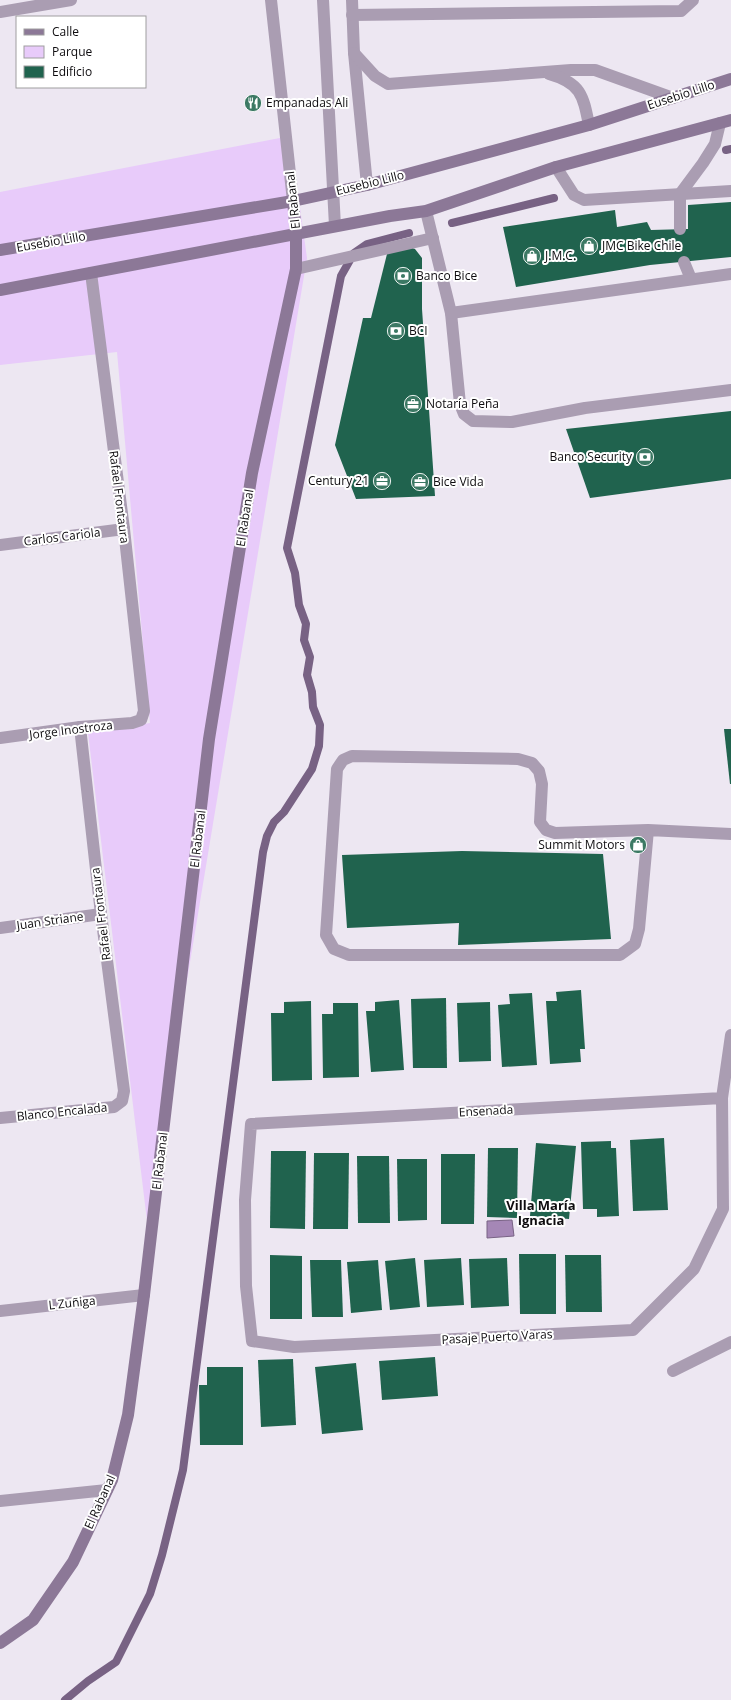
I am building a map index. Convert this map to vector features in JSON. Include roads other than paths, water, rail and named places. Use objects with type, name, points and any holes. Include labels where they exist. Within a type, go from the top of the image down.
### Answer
[{"type":"street","points":[[0,12],[71,0]]},
{"type":"street","name":"El Rabanal","points":[[0,1643],[33,1620],[73,1562],[112,1480],[128,1415],[144,1295],[209,739],[252,473],[296,269],[296,234],[293,201],[271,0]]},
{"type":"street","points":[[324,0],[335,226]]},
{"type":"street","points":[[352,0],[354,53],[367,185]]},
{"type":"street","points":[[352,15],[681,11],[693,0]]},
{"type":"street","points":[[354,53],[375,76],[388,84],[571,70],[595,70],[673,98]]},
{"type":"street","points":[[544,73],[559,77],[573,84],[581,95],[589,125]]},
{"type":"street","name":"Eusebio Lillo","points":[[0,250],[293,201],[367,185],[589,125],[731,79]]},
{"type":"street","points":[[0,290],[335,226],[426,211],[556,167],[726,122]]},
{"type":"street","points":[[680,229],[680,194],[703,163],[726,122]]},
{"type":"street","points":[[556,167],[574,195],[584,200],[731,191]]},
{"type":"street","points":[[426,211],[451,314],[460,404],[464,414],[473,420],[512,422],[525,421],[585,408],[731,390]]},
{"type":"street","points":[[296,269],[433,238]]},
{"type":"street","points":[[684,262],[691,279]]},
{"type":"street","name":"Rafael Frontaura","points":[[91,273],[124,529],[144,711],[141,720]]},
{"type":"street","points":[[451,314],[731,274]]},
{"type":"street","name":"Carlos Cariola","points":[[0,545],[124,529]]},
{"type":"street","name":"Jorge Inostroza","points":[[0,738],[80,727],[132,723],[141,720]]},
{"type":"street","name":"Rafael Frontaura","points":[[80,727],[101,914],[124,1091],[122,1101]]},
{"type":"street","points":[[648,830],[639,929],[635,944],[620,954],[349,955],[334,949],[326,935],[337,769],[343,760],[352,756],[518,759],[532,763],[539,770],[542,784],[540,822],[546,830],[555,834],[648,830],[731,834]]},
{"type":"street","name":"Juan Striane","points":[[0,928],[101,914]]},
{"type":"street","name":"Pasaje Puerto Varas","points":[[251,1124],[245,1200],[246,1286],[252,1341],[294,1347],[633,1330],[694,1269],[723,1209],[722,1098],[731,1035]]},
{"type":"street","name":"Ensenada","points":[[251,1124],[722,1098]]},
{"type":"street","name":"Blanco Encalada","points":[[0,1118],[114,1107],[122,1101]]},
{"type":"street","name":"L Zuñiga","points":[[0,1311],[144,1295]]},
{"type":"street","points":[[673,1371],[731,1342]]},
{"type":"street","points":[[0,1501],[107,1490]]},
{"type":"waterway","points":[[726,150],[731,149]]},
{"type":"waterway","points":[[452,223],[554,198]]},
{"type":"waterway","points":[[65,1700],[88,1681],[116,1662],[150,1594],[162,1555],[183,1470],[263,852],[267,836],[274,822],[284,812],[312,769],[319,746],[320,725],[313,707],[312,692],[307,675],[310,657],[304,640],[306,624],[299,605],[295,573],[287,548],[341,276],[354,253],[367,244],[409,233]]},
{"type":"place","name":"Empanadas Ali","points":[[253,103]]},
{"type":"place","name":"JMC Bike Chile","points":[[589,246]]},
{"type":"place","name":"J.M.C.","points":[[532,256]]},
{"type":"place","name":"Banco Bice","points":[[403,276]]},
{"type":"place","name":"BCI","points":[[396,331]]},
{"type":"place","name":"Notaría Peña","points":[[413,404]]},
{"type":"place","name":"Banco Security","points":[[645,457]]},
{"type":"place","name":"Century 21","points":[[382,481]]},
{"type":"place","name":"Bice Vida","points":[[420,482]]},
{"type":"place","name":"Summit Motors","points":[[638,845]]},
{"type":"district","name":"Villa María Ignacia","points":[[541,1212]]}]
